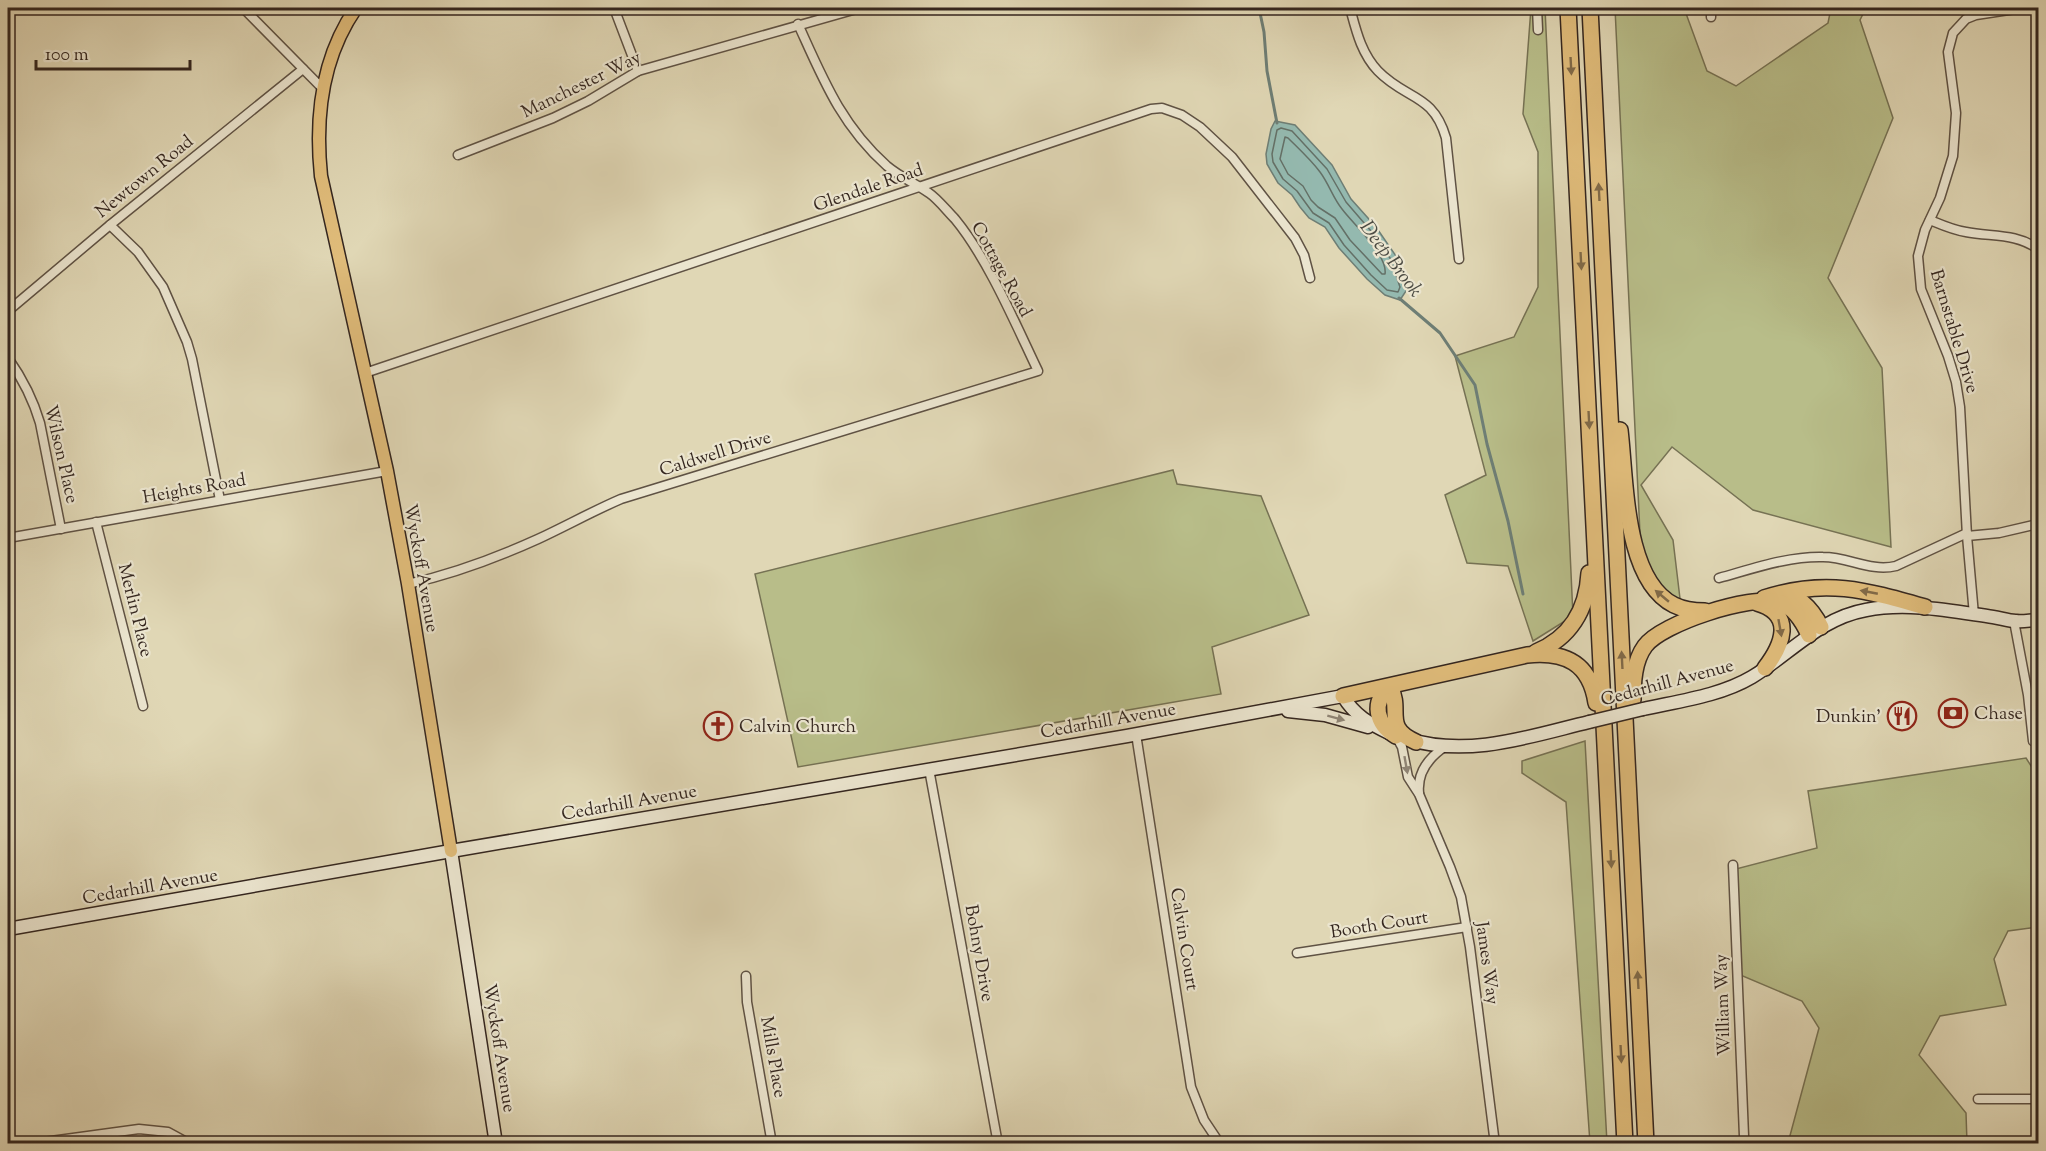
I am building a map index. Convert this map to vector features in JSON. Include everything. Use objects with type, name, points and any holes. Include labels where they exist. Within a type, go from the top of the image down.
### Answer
[{"type":"highway","points":[[1568,8],[1625,1143]]},
{"type":"highway","points":[[1590,8],[1647,1143]]},
{"type":"highway","points":[[1606,334],[1629,511],[1641,568],[1654,590],[1673,604],[1684,609],[1717,610]]},
{"type":"highway","points":[[1527,656],[1562,637],[1572,627],[1584,605],[1588,578],[1590,457]]},
{"type":"highway","points":[[1634,886],[1633,696],[1638,659],[1650,640],[1659,633],[1681,623],[1717,610],[1775,594],[1814,587],[1844,587],[1872,592],[1925,607]]},
{"type":"highway","points":[[1775,594],[1785,594],[1802,602],[1813,614],[1815,631]]},
{"type":"highway","points":[[1748,603],[1779,602],[1787,606],[1815,631]]},
{"type":"highway","points":[[1748,603],[1765,605],[1772,610],[1782,624],[1781,641],[1765,668]]},
{"type":"highway","points":[[1343,696],[1527,656],[1552,654],[1563,657],[1573,662],[1588,677],[1596,699],[1608,801]]},
{"type":"highway","points":[[1390,687],[1383,693],[1380,700],[1379,714],[1385,727],[1396,736]]},
{"type":"highway","points":[[1390,687],[1394,694],[1393,714],[1398,729],[1416,742]]},
{"type":"main road","name":"Wyckoff Avenue","points":[[356,8],[341,34],[330,61],[323,89],[318,138],[321,176],[387,471],[408,584],[496,1143]]},
{"type":"main road","name":"Cedarhill Avenue","points":[[1257,712],[1292,711],[1325,715],[1416,742],[1446,746],[1489,744],[1722,690],[1741,683],[1765,668],[1815,631],[1834,620],[1864,610],[1893,606],[1925,607],[2014,621],[2038,620]]},
{"type":"main road","name":"Cedarhill Avenue","points":[[8,929],[1136,734],[1343,696],[1360,718],[1396,736]]},
{"type":"street","points":[[243,8],[323,89]]},
{"type":"street","points":[[614,8],[638,71]]},
{"type":"street","name":"Manchester Way","points":[[458,155],[553,118],[588,101],[638,71],[860,8]]},
{"type":"street","points":[[1350,8],[1360,44],[1377,70],[1394,84],[1428,104],[1442,124],[1446,138],[1459,259]]},
{"type":"street","points":[[1537,8],[1538,30]]},
{"type":"street","name":"Barnstable Drive","points":[[1974,615],[1960,407],[1956,382],[1948,356],[1925,303],[1918,272],[1918,256],[1920,242],[1948,175],[1956,134],[1955,92],[1948,52],[1953,33],[1966,19],[1976,15],[2022,8]]},
{"type":"street","name":"Cottage Road","points":[[798,24],[831,96],[852,129],[902,179],[930,194],[956,220],[981,256],[1038,371]]},
{"type":"street","name":"Newtown Road","points":[[8,311],[303,69]]},
{"type":"street","name":"Glendale Road","points":[[365,373],[1151,109],[1173,110],[1200,127],[1220,144],[1295,238],[1304,255],[1310,278]]},
{"type":"street","points":[[1930,220],[1968,233],[2013,237],[2038,249]]},
{"type":"street","points":[[110,225],[151,268],[162,286],[187,342],[220,500]]},
{"type":"street","name":"Wilson Place","points":[[8,358],[27,388],[36,408],[61,529]]},
{"type":"street","name":"Caldwell Drive","points":[[408,584],[461,570],[501,555],[621,499],[1038,371]]},
{"type":"street","name":"Heights Road","points":[[8,538],[387,471]]},
{"type":"street","name":"Merlin Place","points":[[96,522],[143,706]]},
{"type":"street","points":[[1719,578],[1794,558],[1811,556],[1845,560],[1884,569],[1896,566],[1967,534],[1999,533],[2038,524]]},
{"type":"street","points":[[2014,621],[2034,741]]},
{"type":"street","name":"Calvin Court","points":[[1136,734],[1191,1088],[1204,1120],[1220,1143]]},
{"type":"street","name":"James Way","points":[[1396,736],[1402,747],[1408,777],[1419,794],[1456,882],[1467,927],[1495,1143]]},
{"type":"street","points":[[1419,794],[1418,785],[1422,770],[1431,758],[1446,746]]},
{"type":"street","name":"Bohny Drive","points":[[929,769],[998,1143]]},
{"type":"street","name":"William Way","points":[[1733,865],[1745,1143]]},
{"type":"street","name":"Booth Court","points":[[1297,953],[1467,927]]},
{"type":"street","name":"Mills Place","points":[[746,976],[747,1002],[772,1143]]},
{"type":"street","points":[[1978,1099],[2038,1099]]},
{"type":"street","points":[[29,1143],[139,1128],[168,1132],[190,1143]]},
{"type":"green space","points":[[1531,8],[1545,8],[1573,616],[1533,641],[1508,566],[1467,563],[1445,495],[1486,475],[1455,356],[1514,337],[1538,287],[1538,152],[1523,114]]},
{"type":"green space","points":[[1615,8],[1684,8],[1707,71],[1736,86],[1828,23],[1831,8],[1866,8],[1860,20],[1893,118],[1828,278],[1882,368],[1891,547],[1753,510],[1672,447],[1641,485],[1673,540],[1681,607],[1642,576]]},
{"type":"green space","points":[[1173,470],[1177,484],[1261,496],[1309,615],[1212,647],[1221,694],[798,767],[755,574]]},
{"type":"green space","points":[[1585,741],[1607,1143],[1590,1143],[1566,802],[1522,773],[1522,761]]},
{"type":"green space","points":[[2026,758],[2038,777],[2038,927],[2008,931],[1994,959],[2006,1005],[1940,1016],[1919,1055],[1966,1113],[1967,1143],[1895,1143],[1865,1137],[1841,1143],[1788,1143],[1819,1028],[1802,1001],[1738,974],[1732,870],[1817,848],[1808,791]]},
{"type":"water","points":[[1275,121],[1295,125],[1332,165],[1351,199],[1376,227],[1396,256],[1408,288],[1400,300],[1385,295],[1367,279],[1339,248],[1325,227],[1309,218],[1292,195],[1278,183],[1267,164],[1266,154]]},
{"type":"waterway","name":"Deep Brook","points":[[1259,8],[1264,32],[1267,71],[1277,123]]},
{"type":"waterway","name":"Deep Brook","points":[[1399,298],[1440,333],[1475,385],[1523,594]]},
{"type":"place","name":"Chase","points":[[1953,713]]},
{"type":"place","name":"Dunkin'","points":[[1902,716]]},
{"type":"place","name":"Calvin Church","points":[[718,726]]}]
